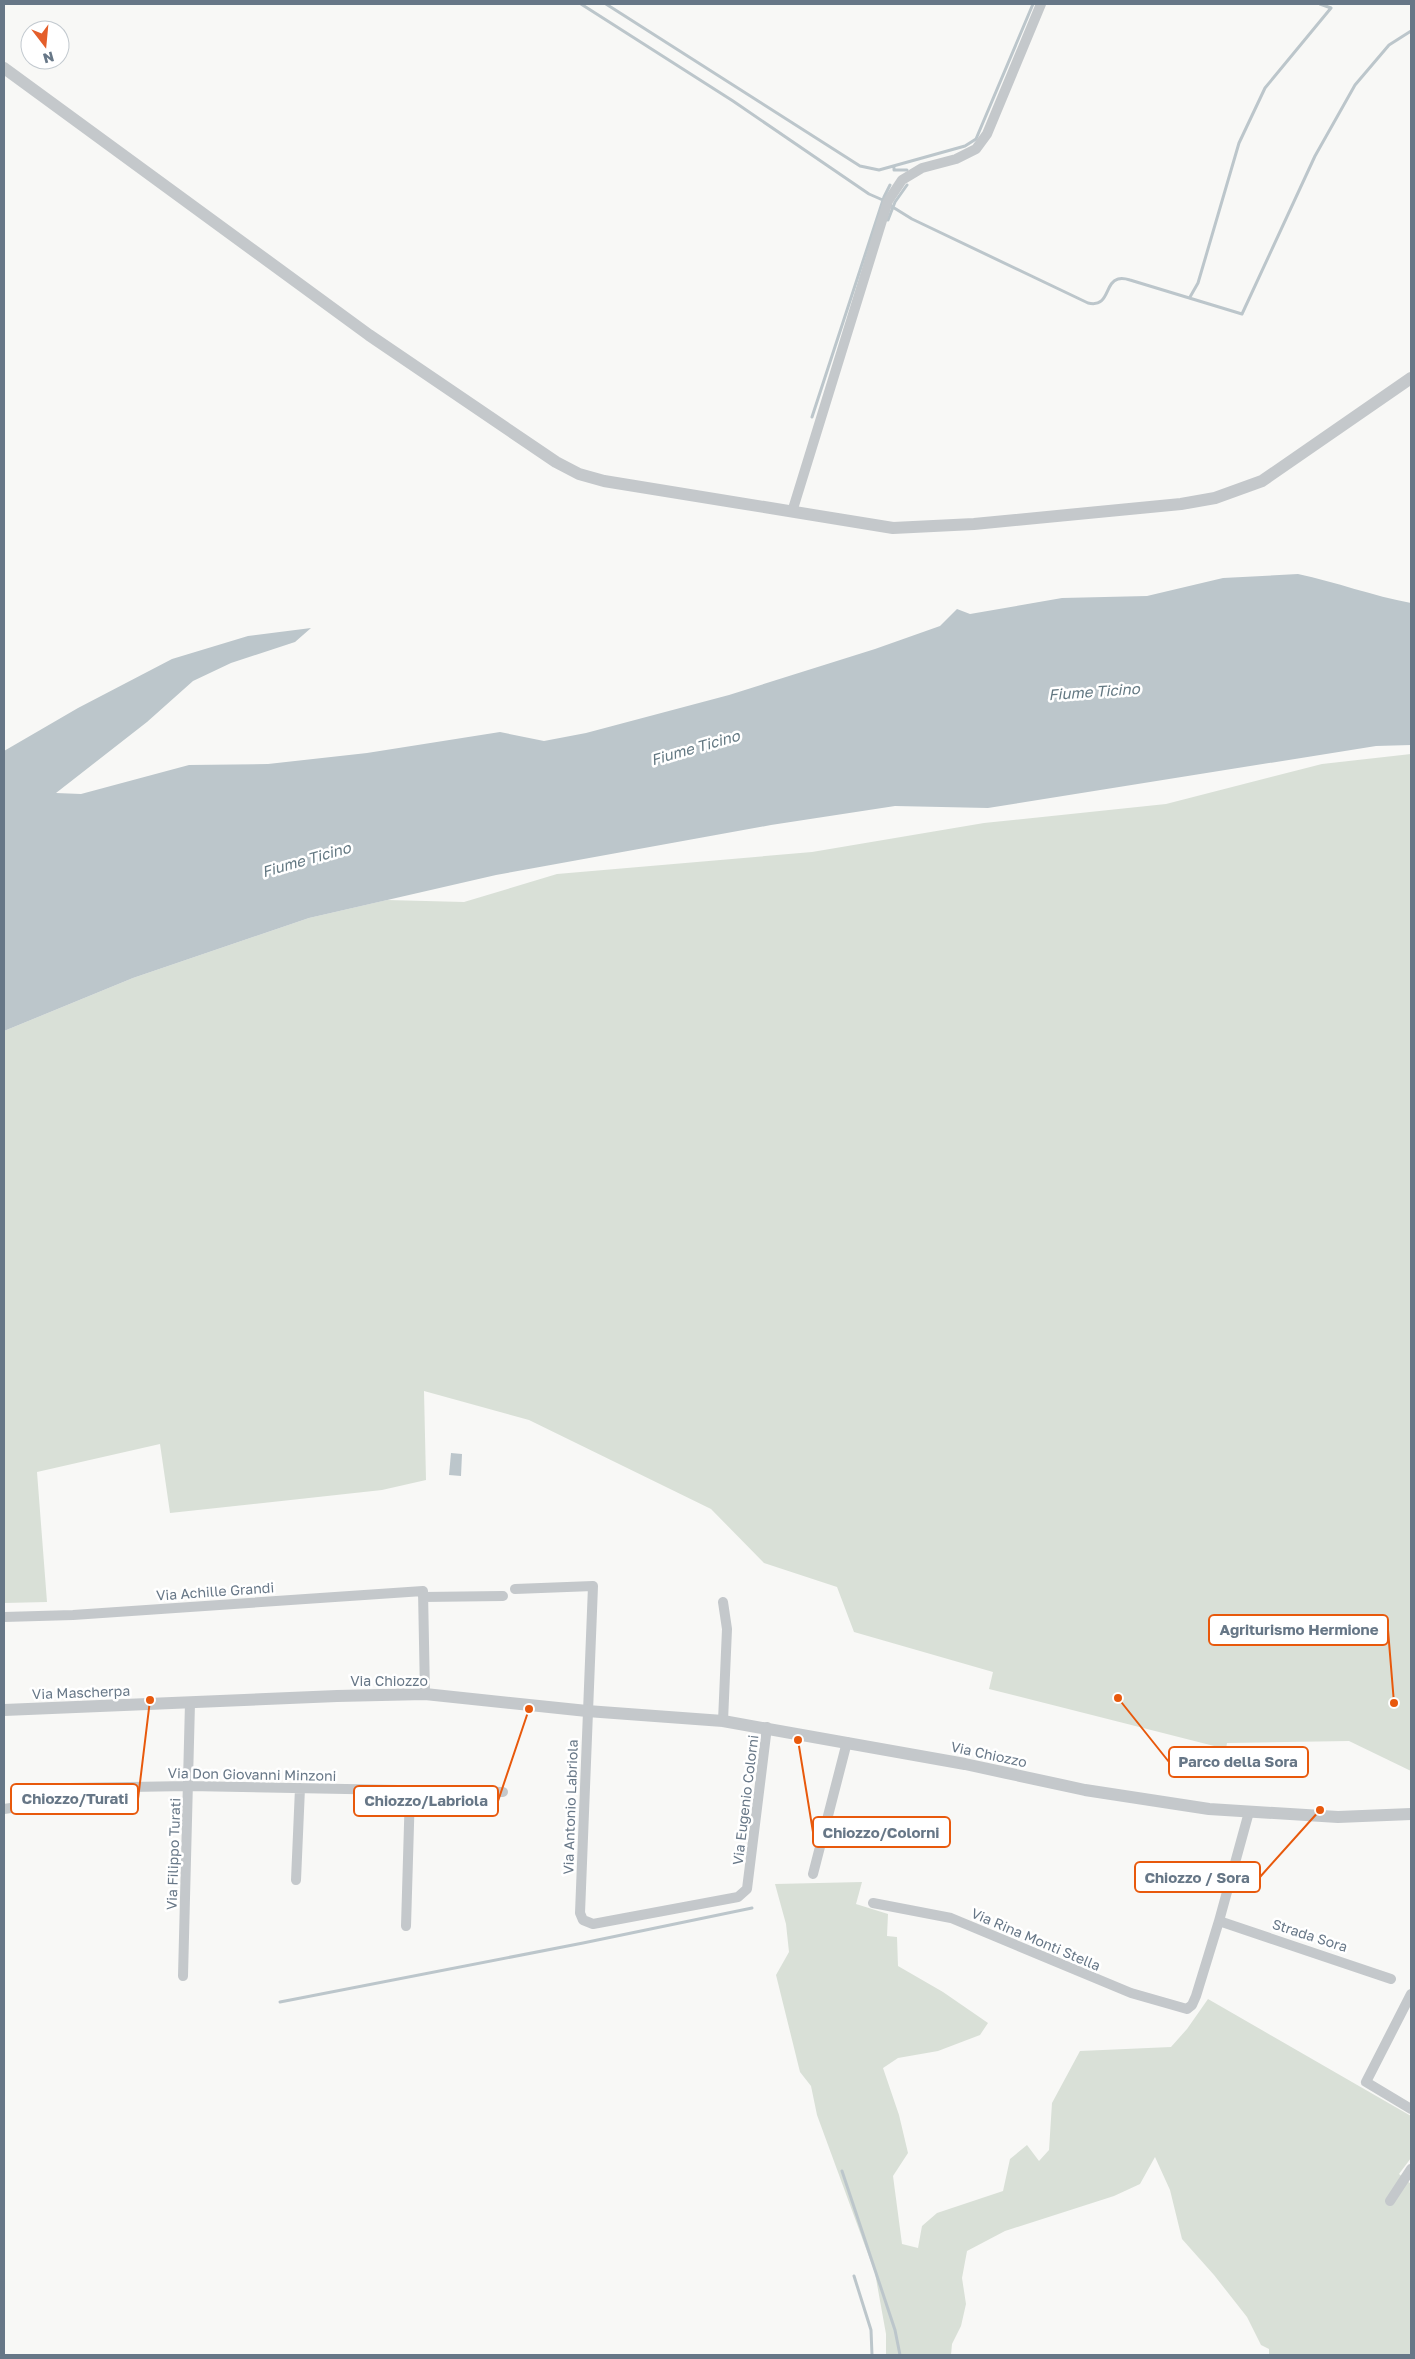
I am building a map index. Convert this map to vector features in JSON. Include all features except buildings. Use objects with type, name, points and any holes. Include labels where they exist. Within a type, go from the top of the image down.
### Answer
[{"type":"street","points":[[792,512],[888,201],[902,180],[922,168],[956,159],[976,148],[987,134],[1041,4]]},
{"type":"street","points":[[4,68],[369,335],[556,462],[579,474],[604,481],[893,528],[927,528],[1181,504],[1215,498],[1262,481],[1411,378]]},
{"type":"street","points":[[515,1589],[592,1586],[587,1711]]},
{"type":"street","name":"Via Achille Grandi","points":[[4,1617],[82,1614],[423,1590],[423,1597],[503,1596]]},
{"type":"street","points":[[423,1597],[425,1694]]},
{"type":"street","points":[[723,1602],[727,1629],[723,1721]]},
{"type":"street","name":"Via Chiozzo","points":[[190,1703],[425,1694],[587,1711],[723,1721],[847,1742],[1086,1790],[1209,1809],[1249,1812]]},
{"type":"street","name":"Via Mascherpa","points":[[4,1710],[190,1703]]},
{"type":"street","name":"Via Filippo Turati","points":[[183,1976],[190,1703]]},
{"type":"street","name":"Via Antonio Labriola","points":[[587,1711],[580,1913],[583,1920],[593,1924],[738,1897],[746,1889],[749,1876]]},
{"type":"street","name":"Via Eugenio Colorni","points":[[749,1876],[767,1727]]},
{"type":"street","points":[[813,1874],[847,1742]]},
{"type":"street","name":"Via Don Giovanni Minzoni","points":[[4,1809],[38,1804],[69,1788],[189,1786],[503,1792]]},
{"type":"street","points":[[296,1880],[300,1788]]},
{"type":"street","points":[[406,1926],[410,1791]]},
{"type":"street","points":[[1219,1921],[1249,1812],[1338,1817],[1411,1814]]},
{"type":"street","name":"Via Rina Monti Stella","points":[[872,1903],[951,1918],[1131,1994],[1187,2009],[1192,2005],[1196,1996],[1219,1921]]},
{"type":"street","name":"Strada Sora","points":[[1219,1921],[1391,1979]]},
{"type":"street","points":[[1411,1994],[1366,2082],[1411,2109]]},
{"type":"street","points":[[1390,2202],[1411,2169]]},
{"type":"shaded area","points":[[1411,754],[1411,1771],[1349,1741],[1227,1743],[1226,1749],[989,1689],[993,1672],[854,1632],[837,1587],[764,1563],[711,1509],[529,1420],[424,1391],[426,1480],[382,1490],[170,1513],[160,1444],[37,1472],[47,1602],[4,1603],[4,1031],[133,978],[309,918],[387,900],[464,902],[557,874],[812,852],[984,823],[1166,804],[1322,764]]},
{"type":"shaded area","points":[[862,1882],[856,1904],[888,1914],[887,1936],[897,1937],[898,1966],[943,1992],[988,2023],[980,2035],[938,2051],[898,2058],[883,2068],[899,2115],[908,2153],[893,2176],[902,2244],[918,2248],[922,2226],[937,2213],[1003,2191],[1010,2159],[1027,2145],[1039,2161],[1049,2150],[1052,2103],[1080,2051],[1171,2047],[1187,2029],[1208,1999],[1411,2116],[1411,2158],[1399,2174],[1411,2184],[1411,2355],[1269,2355],[1269,2349],[1261,2345],[1247,2317],[1214,2275],[1182,2239],[1170,2190],[1155,2157],[1140,2184],[1114,2196],[1005,2231],[967,2251],[962,2278],[966,2304],[961,2326],[952,2344],[951,2355],[886,2355],[886,2334],[875,2273],[817,2115],[811,2086],[800,2072],[776,1975],[789,1952],[786,1924],[775,1884]]},
{"type":"water","name":"Fiume Ticino","points":[[1298,574],[1411,603],[1411,745],[1376,746],[988,808],[895,806],[771,825],[496,875],[309,918],[133,978],[4,1031],[4,751],[78,708],[172,659],[248,636],[311,628],[295,642],[231,663],[193,681],[147,722],[56,793],[81,794],[189,765],[268,764],[367,753],[500,732],[544,741],[586,733],[729,695],[875,649],[940,626],[957,609],[970,614],[1062,598],[1147,596],[1223,578]]},
{"type":"water","points":[[451,1453],[462,1454],[461,1476],[449,1475]]},
{"type":"waterway","points":[[581,4],[733,101],[869,194],[885,201]]},
{"type":"waterway","points":[[606,4],[860,166],[879,170],[965,146],[976,139],[1033,4]]},
{"type":"waterway","points":[[1190,297],[1198,283],[1239,143],[1265,88],[1331,8],[1320,4]]},
{"type":"waterway","points":[[891,206],[912,219],[1088,303],[1095,304],[1100,302],[1110,285],[1114,281],[1122,279],[1242,314],[1315,156],[1355,85],[1389,45],[1411,31]]},
{"type":"waterway","points":[[894,166],[894,170],[907,170]]},
{"type":"waterway","points":[[812,417],[884,197],[890,185]]},
{"type":"waterway","points":[[888,220],[895,202],[907,185]]},
{"type":"waterway","points":[[280,2002],[752,1908]]},
{"type":"waterway","points":[[842,2171],[895,2330],[900,2355]]},
{"type":"waterway","points":[[854,2276],[871,2330],[872,2355]]},
{"type":"place","name":"Parco della Sora","points":[[1118,1698]]},
{"type":"place","name":"Chiozzo/Turati","points":[[150,1700]]},
{"type":"place","name":"Agriturismo Hermione","points":[[1394,1703]]},
{"type":"place","name":"Chiozzo/Labriola","points":[[529,1709]]},
{"type":"place","name":"Chiozzo/Colorni","points":[[798,1740]]},
{"type":"place","name":"Chiozzo / Sora","points":[[1320,1810]]}]
